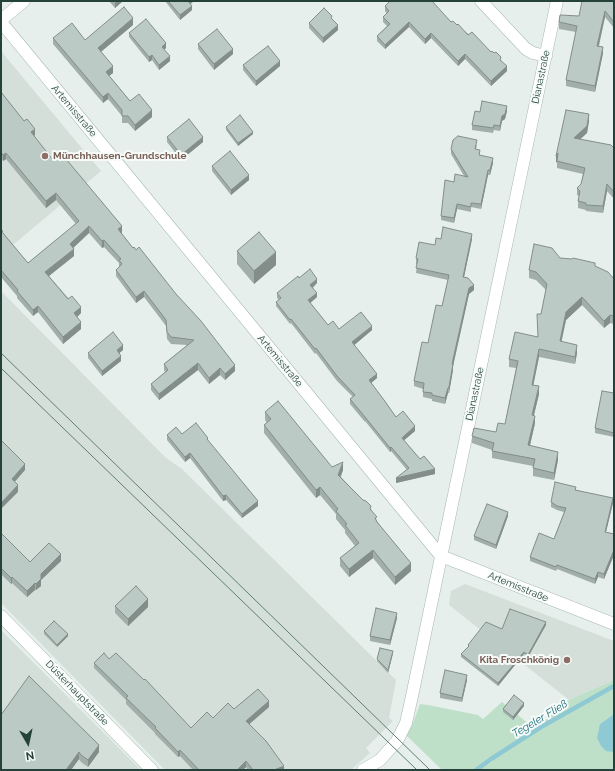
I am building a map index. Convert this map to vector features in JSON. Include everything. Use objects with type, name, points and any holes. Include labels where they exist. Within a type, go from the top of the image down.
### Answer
[{"type":"street","points":[[1,21],[24,1]]},
{"type":"street","points":[[481,1],[526,49],[533,53],[546,56]]},
{"type":"street","name":"Dianastraße","points":[[364,770],[380,760],[397,741],[406,723],[557,1]]},
{"type":"street","name":"Artemisstraße","points":[[1,21],[441,556],[614,624]]},
{"type":"street","name":"Düsterhauptstraße","points":[[1,616],[152,770]]},
{"type":"shaded area","name":"Münchhausen-Grundschule","points":[[1,51],[101,171],[1,255]]},
{"type":"shaded area","points":[[1,291],[166,458],[182,469],[396,680],[389,718],[393,721],[366,748],[370,753],[351,770],[165,770],[1,603]]},
{"type":"shaded area","name":"Kita Froschkönig","points":[[465,584],[614,641],[614,679],[569,700],[449,605],[451,591]]},
{"type":"shaded area","points":[[1,630],[141,770],[1,770]]},
{"type":"green space","points":[[614,679],[614,714],[600,724],[613,752],[614,751],[614,770],[442,770],[405,734],[413,723],[420,704],[478,715],[483,719],[502,702],[535,729],[569,700]]},
{"type":"water","points":[[614,714],[613,752],[606,751],[601,746],[597,738],[600,724]]},
{"type":"building","points":[[168,1],[188,1],[192,6],[180,15]]},
{"type":"building","points":[[390,1],[432,1],[451,22],[453,21],[457,25],[458,24],[468,35],[472,32],[491,52],[496,52],[501,57],[500,60],[507,66],[491,81],[465,54],[458,61],[431,33],[425,39],[409,22],[385,45],[377,36],[390,24],[383,17],[389,11],[385,6]]},
{"type":"building","points":[[582,1],[614,1],[614,22],[605,11],[597,46],[603,47],[595,86],[566,80],[577,26],[559,22],[560,15],[579,16]]},
{"type":"building","points":[[124,7],[133,18],[98,48],[113,66],[106,72],[130,101],[139,94],[152,110],[135,125],[128,116],[122,116],[122,110],[108,93],[103,97],[53,38],[72,23],[85,40]]},
{"type":"building","points":[[324,8],[338,25],[323,38],[309,23]]},
{"type":"building","points":[[146,19],[166,43],[162,47],[170,56],[159,65],[152,55],[149,57],[129,33]]},
{"type":"building","points":[[217,29],[233,49],[214,64],[198,44]]},
{"type":"building","points":[[268,46],[280,61],[256,81],[243,65]]},
{"type":"building","points":[[1,92],[24,121],[27,119],[35,129],[31,132],[53,160],[61,153],[122,226],[118,229],[133,248],[134,247],[136,250],[139,247],[176,294],[201,321],[235,365],[225,374],[220,368],[209,378],[198,363],[159,394],[151,384],[168,370],[164,364],[194,340],[171,337],[167,332],[166,320],[144,291],[136,297],[116,270],[122,264],[119,260],[121,259],[89,226],[70,244],[74,249],[45,272],[68,299],[72,296],[81,307],[74,313],[81,322],[63,337],[38,306],[33,310],[17,291],[18,290],[1,270],[1,230],[28,263],[79,221],[56,193],[46,201],[6,153],[3,155],[1,152]]},
{"type":"building","points":[[482,101],[507,106],[505,114],[502,116],[500,126],[494,125],[493,128],[472,125],[475,111],[480,112]]},
{"type":"building","points":[[566,110],[589,114],[587,126],[574,138],[611,145],[614,148],[614,192],[607,184],[603,206],[586,205],[586,203],[578,201],[580,191],[577,188],[581,184],[585,168],[557,161],[558,153],[556,156]]},
{"type":"building","points":[[240,115],[253,132],[238,143],[226,127]]},
{"type":"building","points":[[189,119],[203,137],[181,155],[167,137]]},
{"type":"building","points":[[458,136],[477,140],[475,149],[480,150],[479,155],[493,158],[490,170],[488,170],[481,204],[471,203],[471,207],[457,204],[454,218],[441,216],[445,180],[454,182],[455,174],[468,177],[451,149],[453,140]]},
{"type":"building","points":[[230,151],[249,175],[231,190],[212,166]]},
{"type":"building","points":[[443,227],[472,234],[463,277],[468,278],[474,285],[469,288],[452,364],[449,387],[445,398],[432,395],[432,393],[423,392],[424,383],[414,381],[422,342],[428,343],[436,305],[442,306],[449,275],[416,268],[419,242],[435,245],[436,238],[441,239]]},
{"type":"building","points":[[259,232],[276,252],[254,271],[237,251]]},
{"type":"building","points":[[534,244],[552,248],[560,258],[573,258],[595,263],[595,266],[608,272],[614,279],[614,316],[610,315],[604,321],[582,297],[566,312],[560,341],[577,345],[575,357],[539,349],[532,385],[539,386],[532,415],[535,416],[528,445],[558,452],[554,473],[533,468],[535,459],[492,451],[494,443],[472,436],[474,428],[496,432],[498,423],[505,424],[518,361],[509,359],[515,332],[538,337],[537,314],[541,314],[547,284],[536,272],[529,270]]},
{"type":"building","points":[[310,269],[317,279],[310,285],[317,293],[308,300],[328,325],[333,321],[339,329],[361,312],[372,326],[352,342],[377,374],[369,380],[396,417],[403,411],[415,426],[402,438],[420,459],[424,456],[435,469],[396,478],[409,468],[391,447],[390,448],[350,399],[355,395],[337,376],[316,348],[315,349],[276,302],[281,298],[277,293],[298,276],[299,278]]},
{"type":"building","points":[[113,332],[123,345],[117,350],[121,356],[102,371],[88,353]]},
{"type":"building","points":[[602,391],[614,393],[614,433],[595,428]]},
{"type":"building","points":[[278,401],[332,467],[343,462],[338,475],[371,506],[370,509],[377,517],[375,518],[377,522],[411,563],[395,577],[373,550],[349,569],[340,558],[359,543],[345,525],[347,524],[336,511],[338,509],[320,487],[316,490],[264,425],[271,419],[265,412]]},
{"type":"building","points":[[196,423],[208,438],[207,439],[258,501],[242,514],[226,495],[223,496],[190,453],[185,457],[167,435],[176,427],[182,434]]},
{"type":"building","points":[[1,440],[25,464],[12,479],[18,485],[1,503],[2,469]]},
{"type":"building","points":[[555,482],[576,487],[575,490],[613,498],[605,532],[614,534],[614,550],[604,574],[598,572],[595,579],[530,557],[539,533],[554,539],[566,508],[557,506],[551,502]]},
{"type":"building","points":[[487,504],[508,512],[496,545],[474,536]]},
{"type":"building","points":[[1,533],[30,562],[49,543],[61,554],[41,574],[41,579],[27,591],[1,568]]},
{"type":"building","points":[[136,586],[148,599],[128,619],[115,606]]},
{"type":"building","points":[[376,608],[397,613],[390,640],[370,636]]},
{"type":"building","points":[[510,609],[546,622],[528,655],[524,652],[498,683],[461,654],[469,646],[468,645],[486,622],[502,629]]},
{"type":"building","points":[[54,621],[68,634],[57,645],[44,631]]},
{"type":"building","points":[[380,648],[393,651],[388,670],[377,659]]},
{"type":"building","points":[[104,653],[109,659],[116,653],[144,680],[145,679],[191,728],[207,712],[213,718],[228,703],[234,709],[258,689],[269,701],[246,721],[266,741],[284,766],[274,770],[253,770],[246,761],[237,770],[199,770],[180,750],[178,752],[155,728],[156,727],[126,698],[128,696],[94,663]]},
{"type":"building","points":[[445,670],[467,675],[462,698],[440,693]]},
{"type":"building","points":[[29,676],[99,745],[88,760],[79,752],[66,770],[1,770],[1,715]]},
{"type":"building","points":[[514,695],[524,703],[513,717],[503,709]]},
{"type":"waterway","name":"Tegeler Fließ","points":[[476,770],[541,727],[614,686]]},
{"type":"tram line","points":[[1,353],[430,770]]},
{"type":"tram line","points":[[1,368],[417,770]]},
{"type":"place","name":"Münchhausen-Grundschule","points":[[45,156]]},
{"type":"place","name":"Kita Froschkönig","points":[[567,660]]}]
